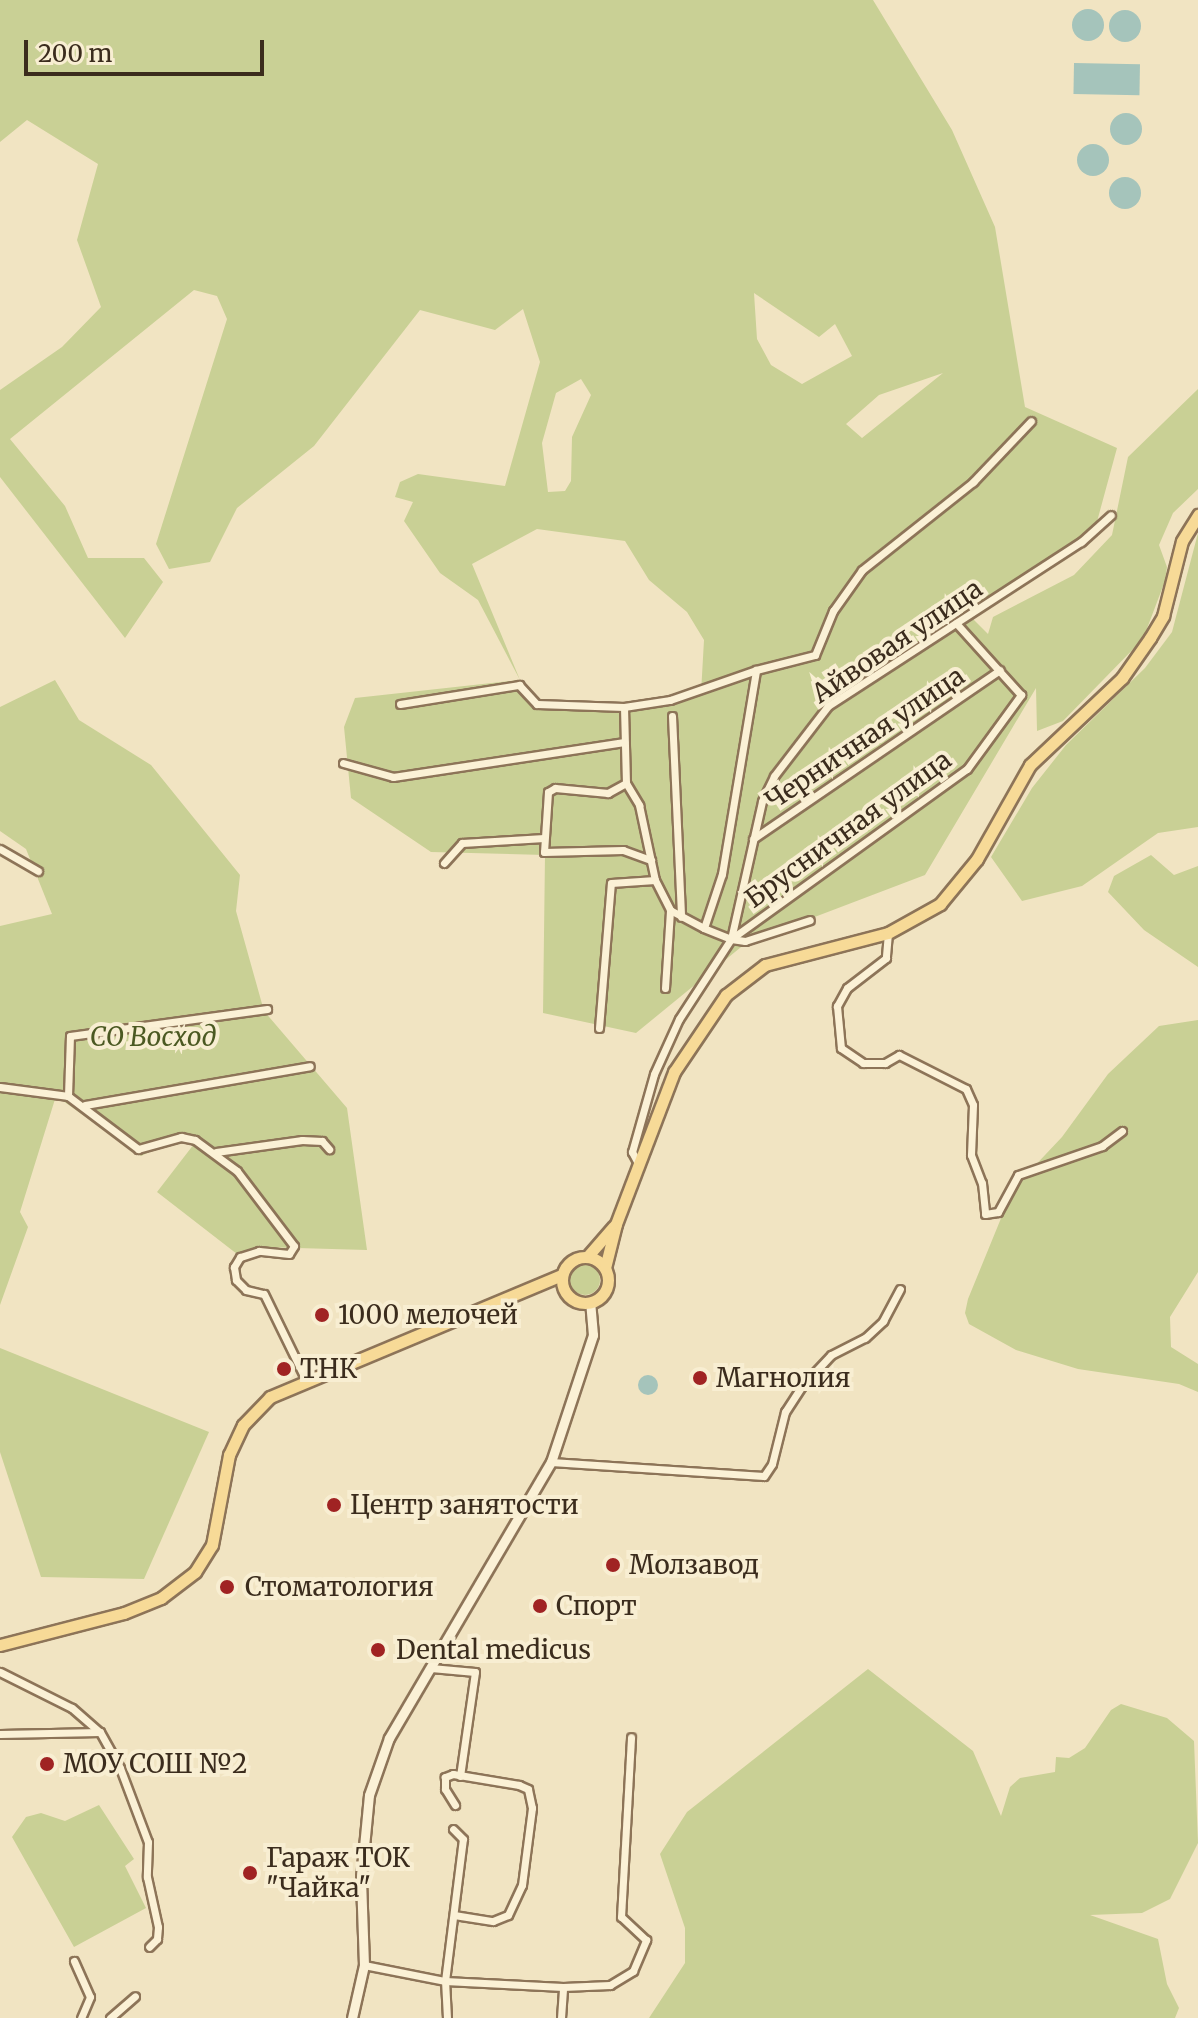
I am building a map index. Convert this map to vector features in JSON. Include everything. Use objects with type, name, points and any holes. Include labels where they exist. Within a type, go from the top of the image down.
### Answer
[{"type":"main road","points":[[616,1224],[587,1257],[567,1265],[562,1275],[564,1290],[575,1301],[590,1303],[603,1296],[609,1282],[605,1268],[616,1224],[688,1045],[745,977],[765,965],[888,933],[949,894],[977,859],[1030,765],[1122,678],[1163,616],[1182,541],[1198,515]]},
{"type":"main road","points":[[587,1257],[605,1268]]},
{"type":"main road","points":[[0,1645],[124,1613],[161,1598],[195,1572],[212,1545],[229,1455],[243,1425],[270,1397],[562,1275]]},
{"type":"main road","points":[[352,2018],[364,1965],[361,1878],[369,1795],[389,1738],[551,1462],[593,1335],[590,1303]]},
{"type":"street","points":[[400,704],[519,685],[537,704],[624,707],[670,700],[756,670],[815,655],[833,611],[862,570],[973,482],[1031,421]]},
{"type":"street","name":"Айвовая улица","points":[[731,939],[753,839],[774,776],[828,706],[1081,542],[1111,515]]},
{"type":"street","points":[[956,623],[1000,670]]},
{"type":"street","points":[[704,928],[722,874],[756,670]]},
{"type":"street","name":"Черничная улица","points":[[753,839],[1000,670]]},
{"type":"street","name":"Брусничная улица","points":[[731,939],[967,769],[1021,695],[1000,670]]},
{"type":"street","points":[[624,707],[626,783],[639,805],[655,880],[670,910],[665,988]]},
{"type":"street","points":[[672,716],[681,917]]},
{"type":"street","points":[[343,763],[393,777],[624,742]]},
{"type":"street","points":[[626,783],[608,793],[555,788],[548,792],[544,852],[623,850],[651,860]]},
{"type":"street","points":[[444,863],[462,843],[544,838]]},
{"type":"street","points":[[0,849],[38,871]]},
{"type":"street","points":[[599,1028],[611,883],[655,880]]},
{"type":"street","points":[[670,910],[704,928],[745,941],[810,920]]},
{"type":"street","points":[[888,933],[886,958],[847,988],[837,1006],[841,1048],[863,1063],[885,1063],[899,1055],[966,1089],[972,1098],[971,1155],[982,1183],[983,1209],[990,1215],[998,1212],[1018,1175],[1102,1146],[1122,1131]]},
{"type":"street","points":[[640,1167],[632,1152],[654,1074],[679,1019],[731,939]]},
{"type":"street","points":[[68,1096],[70,1036],[267,1009]]},
{"type":"street","points":[[85,1105],[310,1066]]},
{"type":"street","points":[[0,1087],[68,1096],[85,1105],[105,1128],[138,1149],[181,1137],[216,1152],[294,1246],[289,1254],[259,1251],[240,1257],[234,1267],[236,1280],[246,1290],[264,1294],[306,1380]]},
{"type":"street","points":[[216,1152],[302,1140],[322,1141],[329,1149]]},
{"type":"street","points":[[551,1462],[764,1476],[772,1464],[785,1412],[802,1386],[831,1355],[865,1338],[883,1321],[900,1289]]},
{"type":"street","points":[[431,1668],[475,1672],[460,1776]]},
{"type":"street","points":[[0,1672],[51,1695],[100,1732],[132,1793],[148,1842],[147,1877],[158,1927],[157,1939],[149,1947]]},
{"type":"street","points":[[0,1734],[100,1732]]},
{"type":"street","points":[[364,1965],[445,1981],[563,1987],[601,1987],[633,1971],[646,1940],[644,1934],[621,1917],[631,1737]]},
{"type":"street","points":[[454,1915],[493,1921],[508,1915],[522,1885],[532,1808],[528,1789],[519,1785],[460,1776],[445,1777],[455,1805]]},
{"type":"street","points":[[447,2018],[445,1981],[463,1839],[453,1829]]},
{"type":"street","points":[[74,1961],[90,1997],[81,2018]]},
{"type":"street","points":[[561,2018],[563,1987]]},
{"type":"street","points":[[110,2018],[135,1996]]},
{"type":"green space","points":[[0,0],[873,0],[952,130],[995,227],[1025,407],[1117,448],[1095,529],[967,613],[988,634],[993,617],[1074,575],[1112,535],[1128,457],[1198,389],[1198,489],[1173,513],[1159,545],[1167,567],[1165,581],[1143,639],[1063,721],[1037,731],[1036,688],[925,875],[746,943],[636,1033],[543,1013],[545,855],[431,852],[351,798],[344,727],[355,698],[520,680],[478,600],[440,573],[404,521],[413,502],[395,497],[400,482],[418,474],[505,486],[540,362],[523,309],[495,330],[420,310],[314,446],[237,508],[210,562],[169,569],[156,544],[227,319],[217,296],[194,290],[10,439],[65,506],[88,558],[144,558],[163,582],[125,638],[0,477],[0,390],[62,347],[101,307],[77,240],[98,164],[27,120],[0,142]],"holes":[[[754,293],[819,337],[835,324],[852,356],[802,384],[771,365],[757,339]],[[943,373],[862,438],[846,424],[879,395]],[[581,379],[591,395],[572,437],[571,481],[565,491],[548,492],[542,443],[556,393]],[[537,529],[625,541],[649,580],[687,612],[704,640],[701,693],[632,709],[541,707],[520,680],[472,564]]]},
{"type":"green space","points":[[1198,533],[1198,827],[1158,833],[1082,886],[1022,901],[991,857],[1032,788],[1066,745],[1145,668],[1172,632]]},
{"type":"green space","name":"СО Восход","points":[[55,680],[79,720],[151,765],[240,875],[236,911],[264,1011],[347,1108],[367,1250],[262,1247],[237,1254],[157,1192],[194,1144],[180,1138],[141,1156],[56,1096],[20,1212],[28,1227],[0,1305],[0,926],[52,914],[26,849],[0,831],[0,707]]},
{"type":"green space","points":[[1151,855],[1174,875],[1198,866],[1198,967],[1144,930],[1108,892],[1114,876]]},
{"type":"green space","points":[[1198,1020],[1198,1272],[1170,1317],[1171,1347],[1198,1364],[1198,1392],[1179,1384],[1078,1369],[1016,1350],[969,1324],[965,1313],[968,1299],[1013,1189],[1062,1137],[1108,1074],[1159,1026]]},
{"type":"green space","points":[[585,1265],[596,1269],[600,1280],[596,1291],[585,1295],[574,1291],[570,1280],[574,1269]]},
{"type":"green space","points":[[0,1348],[209,1432],[144,1579],[41,1577],[0,1452]]},
{"type":"green space","points":[[868,1669],[973,1751],[1001,1816],[1010,1787],[1020,1778],[1055,1772],[1056,1757],[1069,1758],[1085,1748],[1111,1710],[1121,1704],[1167,1718],[1194,1741],[1198,1843],[1170,1899],[1142,1913],[1090,1915],[1158,1939],[1167,1984],[1179,2008],[1175,2018],[649,2018],[685,1963],[685,1928],[660,1854],[687,1812]]},
{"type":"green space","points":[[99,1805],[134,1859],[125,1866],[146,1908],[74,1947],[12,1837],[26,1817],[41,1813],[65,1821]]},
{"type":"water","points":[[1088,9],[1099,14],[1104,25],[1099,36],[1088,41],[1077,36],[1072,25],[1077,14]]},
{"type":"water","points":[[1125,10],[1136,15],[1141,26],[1136,37],[1125,42],[1114,37],[1109,26],[1114,15]]},
{"type":"water","points":[[1074,63],[1140,64],[1139,95],[1073,94]]},
{"type":"water","points":[[1126,113],[1137,118],[1142,129],[1137,140],[1126,145],[1115,140],[1110,129],[1115,118]]},
{"type":"water","points":[[1093,144],[1104,149],[1109,160],[1104,171],[1093,176],[1082,171],[1077,160],[1082,149]]},
{"type":"water","points":[[1125,177],[1136,182],[1141,193],[1136,204],[1125,209],[1114,204],[1109,193],[1114,182]]},
{"type":"water","points":[[648,1375],[655,1378],[658,1385],[655,1392],[648,1395],[641,1392],[638,1385],[641,1378]]},
{"type":"place","name":"1000 мелочей","points":[[322,1315]]},
{"type":"place","name":"ТНК","points":[[284,1369]]},
{"type":"place","name":"Магнолия","points":[[700,1378]]},
{"type":"place","name":"Центр занятости","points":[[334,1505]]},
{"type":"place","name":"Молзавод","points":[[613,1565]]},
{"type":"place","name":"Стоматология","points":[[227,1587]]},
{"type":"place","name":"Спорт","points":[[540,1606]]},
{"type":"place","name":"Dental medicus","points":[[378,1650]]},
{"type":"place","name":"МОУ СОШ №2","points":[[47,1764]]},
{"type":"place","name":"Гараж ТОК \"Чайка\"","points":[[250,1873]]}]
